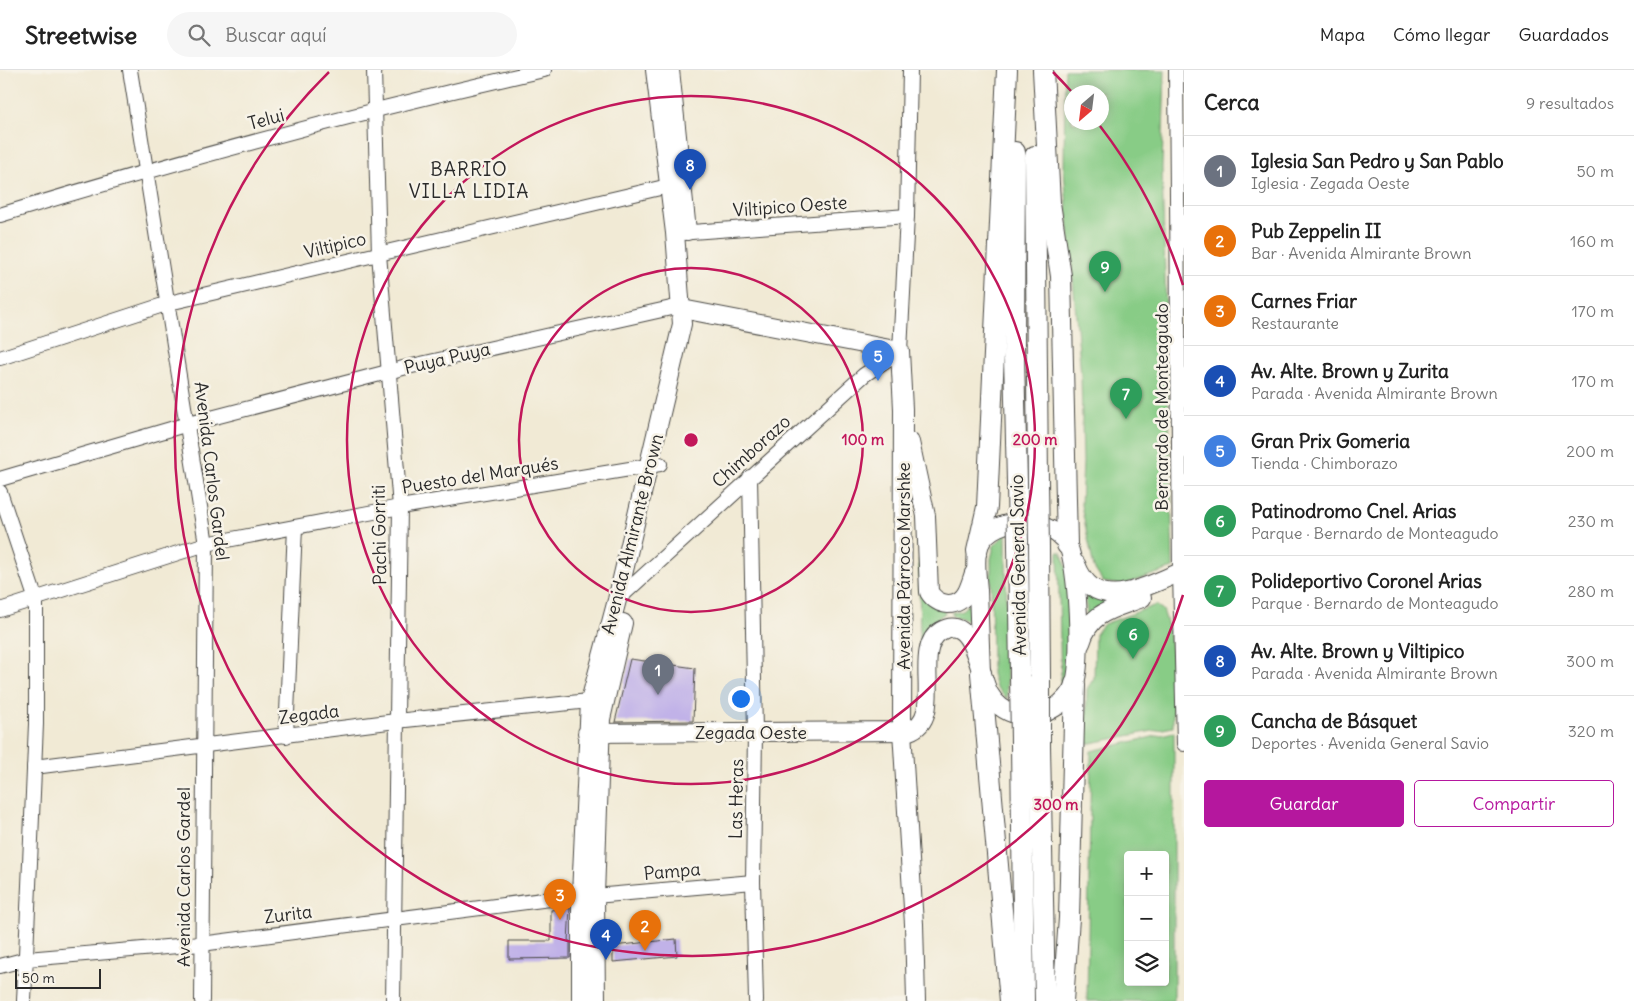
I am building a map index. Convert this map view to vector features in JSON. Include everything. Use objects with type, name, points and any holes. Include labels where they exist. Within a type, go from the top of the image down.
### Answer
[{"type":"highway","points":[[977,557],[987,498],[1007,70]]},
{"type":"highway","name":"Avenida General Savio","points":[[1013,70],[1024,1001]]},
{"type":"highway","name":"Avenida General Savio","points":[[1036,70],[1040,746],[1045,1001]]},
{"type":"highway","points":[[1043,70],[1050,203],[1061,284],[1068,548]]},
{"type":"highway","points":[[981,673],[1010,1001]]},
{"type":"highway","points":[[1063,1001],[1069,918],[1075,684]]},
{"type":"main road","name":"Avenida Almirante Brown","points":[[581,1001],[588,896],[594,733],[598,700],[617,600],[694,325],[688,310],[676,185],[661,70]]},
{"type":"main road","name":"Puya Puya","points":[[688,310],[900,351]]},
{"type":"main road","name":"Avenida Párroco Marshke","points":[[900,351],[904,409],[902,732],[914,924],[916,1001]]},
{"type":"main road","points":[[904,409],[926,516],[928,583],[932,597],[945,604],[958,602],[968,592],[977,557],[994,530],[1002,525],[1014,523],[1030,523],[1049,528],[1068,548],[1085,581],[1096,590],[1109,594],[1134,591],[1182,577]]},
{"type":"main road","name":"Avenida Almirante Brown","points":[[598,700],[632,585],[654,465]]},
{"type":"main road","points":[[902,732],[915,729],[924,719],[930,645],[937,633],[953,628],[965,632],[970,639],[981,673],[995,701],[1004,710],[1020,716],[1037,715],[1053,709],[1064,701],[1075,684],[1078,651],[1076,590],[1068,548]]},
{"type":"main road","points":[[977,557],[981,673]]},
{"type":"main road","points":[[1078,651],[1087,625],[1095,617],[1182,577]]},
{"type":"main road","name":"Zegada Oeste","points":[[594,733],[902,732]]},
{"type":"main road","name":"Avenida Almirante Brown","points":[[588,896],[596,1001]]},
{"type":"street","name":"Avenida Carlos Gardel","points":[[130,70],[206,544],[202,1001]]},
{"type":"street","name":"Pachi Gorriti","points":[[374,70],[380,254],[387,372],[400,507],[393,1001]]},
{"type":"street","name":"Telui","points":[[0,215],[146,170],[376,110],[504,74],[544,70]]},
{"type":"street","name":"Avenida Párroco Marshke","points":[[900,351],[907,216],[910,70]]},
{"type":"street","name":"Bernardo de Monteagudo","points":[[1176,70],[1181,277],[1184,744]]},
{"type":"street","name":"Viltipico","points":[[0,358],[169,304],[676,185]]},
{"type":"street","name":"Viltipico Oeste","points":[[681,233],[907,216]]},
{"type":"street","name":"Puya Puya","points":[[0,479],[188,424],[387,372],[671,308],[688,310]]},
{"type":"street","name":"Chimborazo","points":[[617,600],[864,375],[900,351]]},
{"type":"street","name":"Puesto del Marqués","points":[[0,610],[206,544],[400,507],[654,465]]},
{"type":"street","name":"Las Heras","points":[[750,478],[756,732],[753,882],[756,1001]]},
{"type":"street","points":[[0,492],[36,600],[34,768],[24,1001]]},
{"type":"street","points":[[286,736],[295,527]]},
{"type":"street","name":"Zegada","points":[[34,768],[396,721],[598,700]]},
{"type":"street","name":"Pampa","points":[[588,896],[753,882]]},
{"type":"street","name":"Zurita","points":[[0,966],[27,959],[201,944],[588,896]]},
{"type":"green space","points":[[1065,70],[1165,70],[1162,168],[1173,568],[1122,585],[1103,582],[1094,568],[1081,505],[1083,462],[1081,376],[1064,170],[1064,130],[1109,130],[1109,85],[1065,85]]},
{"type":"green space","points":[[1006,533],[1007,699],[996,687],[992,674],[991,559],[994,546]]},
{"type":"green space","points":[[1058,552],[1061,552],[1069,574],[1071,677],[1066,687],[1061,688]]},
{"type":"green space","points":[[919,559],[945,613],[927,626],[920,656]]},
{"type":"green space","points":[[1085,590],[1112,600],[1087,616]]},
{"type":"green space","points":[[970,603],[971,623],[962,618],[952,616],[952,612],[962,610]]},
{"type":"green space","points":[[1156,605],[1163,610],[1170,637],[1173,727],[1086,744],[1087,689],[1094,678],[1095,634],[1104,624]]},
{"type":"green space","points":[[1174,732],[1174,1001],[1087,1001],[1091,751]]},
{"type":"building","points":[[630,659],[695,668],[693,721],[615,722]]},
{"type":"building","points":[[570,908],[568,941],[570,941],[570,958],[509,959],[509,941],[551,941],[551,910]]},
{"type":"building","points":[[676,939],[677,956],[613,962],[613,946]]},
{"type":"place","name":"Av. Alte. Brown y Viltipico","points":[[690,190]]},
{"type":"place","name":"Cancha de Básquet","points":[[1105,292]]},
{"type":"place","name":"Gran Prix Gomeria","points":[[878,381]]},
{"type":"place","name":"Polideportivo Coronel Arias","points":[[1126,419]]},
{"type":"place","name":"Patinodromo Cnel. Arias","points":[[1133,659]]},
{"type":"place","name":"Iglesia San Pedro y San Pablo","points":[[658,695]]},
{"type":"place","name":"Carnes Friar","points":[[560,920]]},
{"type":"place","name":"Pub Zeppelin II","points":[[645,951]]},
{"type":"place","name":"Av. Alte. Brown y Zurita","points":[[606,960]]},
{"type":"district","name":"BARRIO VILLA LIDIA","points":[[469,180]]}]
